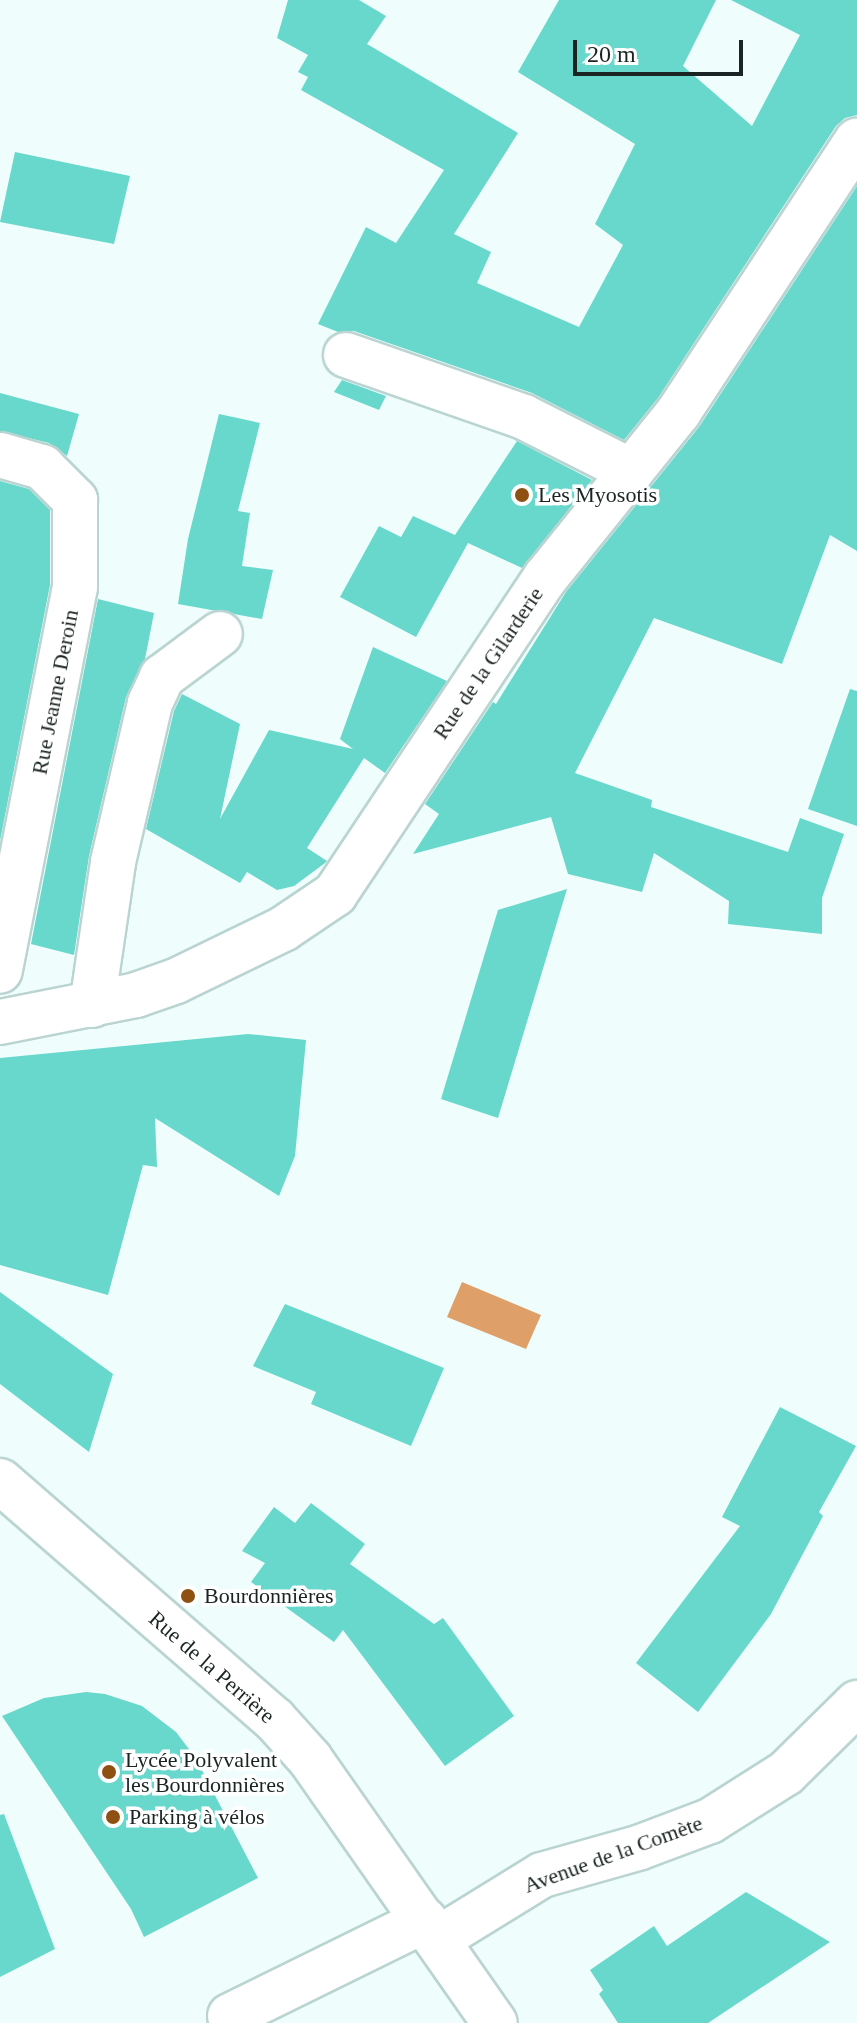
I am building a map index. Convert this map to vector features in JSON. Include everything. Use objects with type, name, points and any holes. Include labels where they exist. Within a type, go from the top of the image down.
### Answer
[{"type":"street","name":"Rue de la Gilarderie","points":[[0,1022],[136,995],[176,981],[283,929],[335,894],[546,577],[678,413],[857,140]]},
{"type":"street","points":[[346,355],[524,417],[631,471]]},
{"type":"street","name":"Rue Jeanne Deroin","points":[[0,455],[42,467],[75,500],[75,587],[0,971]]},
{"type":"street","points":[[92,1005],[113,862],[150,703],[162,677],[220,634]]},
{"type":"street","name":"Rue de la Perrière","points":[[7,1486],[274,1719],[310,1759],[495,2023]]},
{"type":"street","name":"Avenue de la Comète","points":[[230,2016],[432,1930],[542,1875],[638,1848],[710,1821],[786,1773],[824,1739],[857,1703]]},
{"type":"shaded area","points":[[462,1282],[541,1315],[526,1349],[447,1317]]},
{"type":"building","points":[[288,0],[359,0],[386,16],[367,44],[518,133],[454,234],[491,252],[477,283],[579,327],[623,245],[595,224],[635,144],[518,72],[559,0],[716,0],[683,66],[752,126],[800,35],[731,0],[857,0],[857,115],[845,118],[836,126],[658,398],[624,440],[532,393],[354,331],[338,332],[318,324],[366,227],[396,243],[444,170],[301,90],[308,77],[298,72],[308,55],[277,38]]},
{"type":"building","points":[[15,152],[130,176],[114,244],[0,222]]},
{"type":"building","points":[[857,186],[857,551],[830,535],[782,664],[654,618],[575,773],[652,800],[651,807],[788,852],[800,818],[844,834],[822,898],[822,934],[728,924],[729,901],[654,853],[642,892],[568,874],[551,817],[413,854],[439,814],[425,804],[493,702],[496,704],[566,592],[699,427]]},
{"type":"building","points":[[342,380],[386,396],[379,410],[334,392]]},
{"type":"building","points":[[0,393],[79,414],[67,456],[49,443],[0,431]]},
{"type":"building","points":[[219,414],[260,423],[238,511],[250,513],[242,566],[273,570],[262,619],[178,604],[188,539]]},
{"type":"building","points":[[517,441],[592,480],[522,568],[468,543],[416,637],[340,597],[379,526],[401,537],[413,516],[455,535]]},
{"type":"building","points":[[0,481],[29,489],[50,510],[50,585],[0,841]]},
{"type":"building","points":[[98,599],[154,613],[145,659],[126,697],[89,856],[74,955],[31,944]]},
{"type":"building","points":[[373,647],[447,681],[385,773],[364,758],[307,848],[327,861],[325,863],[294,886],[277,890],[247,872],[240,883],[146,829],[174,711],[182,694],[240,724],[220,819],[269,730],[353,749],[340,739]]},
{"type":"building","points":[[850,689],[857,691],[857,826],[808,809]]},
{"type":"building","points":[[567,889],[498,1118],[441,1099],[498,910]]},
{"type":"building","points":[[248,1034],[306,1040],[295,1156],[279,1196],[155,1118],[157,1167],[143,1165],[108,1295],[0,1265],[0,1058]]},
{"type":"building","points":[[0,1292],[113,1374],[89,1452],[0,1384]]},
{"type":"building","points":[[285,1304],[444,1368],[411,1446],[311,1404],[316,1392],[253,1366]]},
{"type":"building","points":[[780,1407],[856,1446],[819,1512],[823,1516],[771,1614],[698,1712],[636,1663],[740,1526],[722,1517]]},
{"type":"building","points":[[311,1503],[365,1544],[350,1564],[434,1624],[443,1618],[514,1716],[445,1766],[343,1630],[334,1642],[251,1582],[265,1563],[242,1551],[274,1507],[295,1523]]},
{"type":"building","name":"Parking à vélos","points":[[86,1692],[105,1694],[142,1706],[176,1732],[195,1757],[258,1878],[144,1937],[131,1909],[2,1716],[44,1698]]},
{"type":"building","points":[[4,1814],[55,1949],[0,1977],[0,1815]]},
{"type":"building","points":[[746,1892],[830,1942],[708,2023],[618,2023],[599,1994],[603,1990],[590,1970],[654,1926],[667,1946]]},
{"type":"place","name":"Les Myosotis","points":[[522,495]]},
{"type":"place","name":"Bourdonnières","points":[[188,1596]]},
{"type":"place","name":"Lycée Polyvalent les Bourdonnières","points":[[109,1772]]},
{"type":"place","name":"Parking à vélos","points":[[113,1817]]}]
